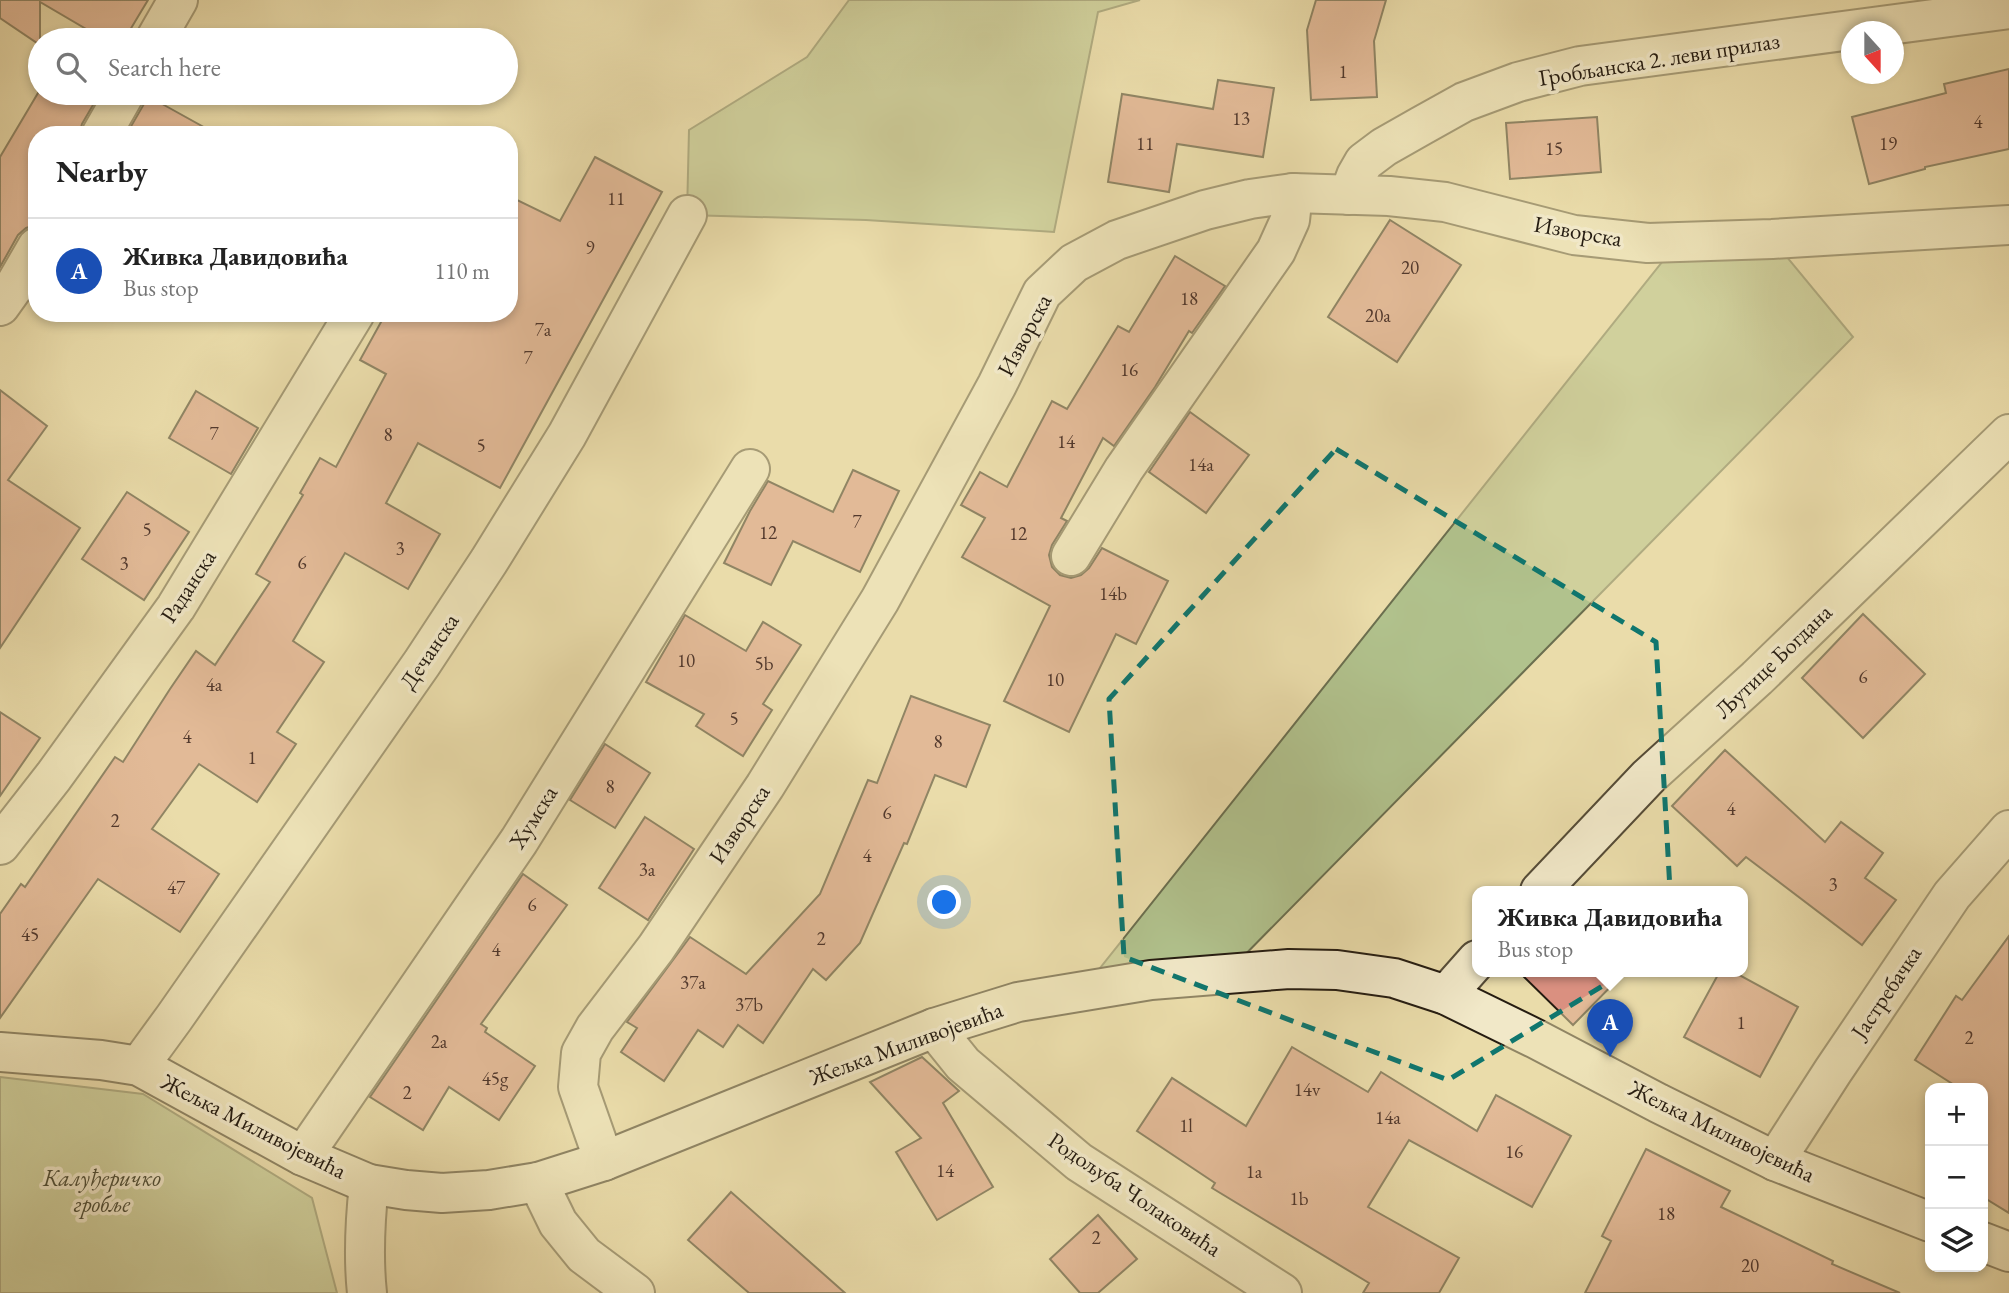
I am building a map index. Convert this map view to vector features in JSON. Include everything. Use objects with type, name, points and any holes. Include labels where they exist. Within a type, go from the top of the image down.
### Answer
[{"type":"street","points":[[162,28],[178,0]]},
{"type":"street","name":"Гробљанска 2. леви прилаз","points":[[1349,195],[1364,162],[1384,147],[1464,102],[1518,82],[1580,66],[2009,9]]},
{"type":"street","points":[[106,126],[118,105]]},
{"type":"street","points":[[1071,556],[1124,469],[1276,251],[1290,219],[1293,194]]},
{"type":"street","name":"Изворска","points":[[604,1161],[578,1087],[580,1053],[595,1028],[656,948],[765,786],[880,600],[997,385],[1042,293],[1074,262],[1116,240],[1205,210],[1250,199],[1293,194],[1445,202],[1574,235],[1648,243],[1772,239],[2009,225]]},
{"type":"street","name":"Дечанска","points":[[139,1066],[414,673],[489,561],[567,435],[687,215]]},
{"type":"street","points":[[0,306],[28,263]]},
{"type":"street","name":"Раданска","points":[[0,845],[54,776],[176,607],[350,322]]},
{"type":"street","name":"Љутице Богдана","points":[[1545,886],[1648,777],[1767,668],[2009,434]]},
{"type":"street","name":"Хумска","points":[[303,1156],[519,841],[750,469]]},
{"type":"street","name":"Јастребачка","points":[[1775,1161],[1951,895],[2009,830]]},
{"type":"street","points":[[1446,995],[1472,966]]},
{"type":"street","name":"Жељка Миливојевића","points":[[0,1052],[101,1060],[139,1066],[303,1156],[369,1184],[442,1193],[489,1190],[538,1182],[604,1161],[934,1028],[1018,1003],[1151,980],[1289,969],[1338,970],[1394,978],[1446,995],[1536,1038],[1775,1161],[1925,1220]]},
{"type":"street","name":"Родољуба Чолаковића","points":[[934,1028],[963,1064],[1079,1161],[1282,1293]]},
{"type":"street","points":[[538,1182],[558,1223],[584,1255],[635,1293]]},
{"type":"street","points":[[367,1293],[363,1264],[369,1184]]},
{"type":"street","points":[[1988,1244],[2009,1252]]},
{"type":"highlighted area","points":[[1336,449],[1656,642],[1673,943],[1448,1080],[1124,957],[1109,699]]},
{"type":"green space","points":[[849,0],[1140,0],[1098,12],[1054,232],[866,220],[687,215],[689,130],[807,57]]},
{"type":"green space","points":[[1772,239],[1853,337],[1227,973],[1081,992],[1678,242]]},
{"type":"green space","name":"Калуђеричко гробље","points":[[0,1077],[143,1094],[312,1198],[337,1293],[0,1293]]},
{"type":"building","points":[[0,0],[148,0],[131,28],[84,28],[40,2],[40,28],[28,28],[28,37],[0,18]]},
{"type":"building","points":[[1316,0],[1386,0],[1374,41],[1377,97],[1311,100],[1307,30]]},
{"type":"building","points":[[2009,69],[2009,149],[1925,167],[1869,184],[1852,117],[1946,93],[1944,84]]},
{"type":"building","points":[[1218,80],[1274,88],[1263,157],[1177,144],[1169,192],[1108,182],[1122,94],[1213,109]]},
{"type":"building","points":[[31,105],[93,105],[81,126],[28,126],[28,227],[18,235],[0,267],[0,157]]},
{"type":"building","points":[[143,105],[164,105],[202,126],[131,126]]},
{"type":"building","points":[[1597,117],[1601,172],[1510,179],[1506,123]]},
{"type":"building","points":[[595,157],[662,192],[500,488],[418,443],[386,503],[440,534],[408,589],[345,553],[293,641],[324,662],[277,732],[296,744],[257,802],[199,764],[152,829],[219,874],[180,932],[98,879],[0,1018],[0,914],[21,884],[25,887],[115,757],[123,762],[196,651],[215,665],[270,582],[256,574],[303,495],[300,493],[320,458],[336,467],[386,374],[360,360],[381,322],[518,322],[518,200],[560,221]]},
{"type":"building","points":[[1390,220],[1461,265],[1397,362],[1328,317]]},
{"type":"building","points":[[1175,256],[1225,286],[1192,333],[1189,331],[1155,387],[1114,446],[1103,438],[1061,518],[1067,521],[1049,555],[1052,567],[1060,575],[1071,578],[1081,575],[1089,568],[1102,548],[1168,581],[1136,644],[1116,634],[1069,732],[1004,701],[1050,606],[962,557],[985,518],[961,505],[980,472],[1007,487],[1052,401],[1067,409],[1118,326],[1129,332]]},
{"type":"building","points":[[0,390],[47,426],[8,480],[80,528],[0,648]]},
{"type":"building","points":[[196,391],[258,428],[231,474],[169,438]]},
{"type":"building","points":[[1190,412],[1249,455],[1206,513],[1149,472]]},
{"type":"building","points":[[853,470],[899,491],[860,572],[793,541],[771,585],[724,563],[768,481],[833,512]]},
{"type":"building","points":[[127,492],[189,532],[144,600],[82,559]]},
{"type":"building","points":[[1863,614],[1925,674],[1863,738],[1802,678]]},
{"type":"building","points":[[685,615],[746,651],[763,622],[801,645],[763,704],[772,710],[743,756],[696,726],[704,714],[646,682]]},
{"type":"building","points":[[911,696],[990,725],[966,787],[935,775],[907,844],[904,843],[860,943],[826,980],[813,969],[763,1043],[738,1025],[723,1047],[698,1030],[664,1081],[621,1052],[637,1028],[627,1022],[690,937],[746,974],[820,894],[868,780],[877,783]]},
{"type":"building","points":[[0,712],[40,738],[0,796]]},
{"type":"building","points":[[605,744],[650,773],[615,828],[570,800]]},
{"type":"building","points":[[1725,750],[1825,842],[1841,822],[1883,853],[1865,878],[1896,900],[1862,945],[1746,857],[1737,866],[1672,806]]},
{"type":"building","points":[[645,817],[694,849],[648,920],[599,888]]},
{"type":"building","points":[[523,874],[567,905],[481,1024],[487,1028],[485,1032],[535,1066],[499,1120],[449,1087],[423,1130],[370,1097]]},
{"type":"building","points":[[2009,936],[2009,1213],[1988,1200],[1988,1083],[1951,1083],[1915,1060],[1956,996],[1962,1000]]},
{"type":"building","points":[[1524,977],[1620,977],[1573,1025]]},
{"type":"building","points":[[1717,977],[1743,977],[1798,1007],[1760,1077],[1684,1037]]},
{"type":"building","points":[[1292,1047],[1368,1092],[1381,1072],[1477,1131],[1496,1095],[1571,1136],[1532,1207],[1409,1140],[1368,1207],[1459,1258],[1439,1293],[1363,1293],[1369,1283],[1212,1188],[1215,1183],[1137,1131],[1172,1078],[1246,1126]]},
{"type":"building","points":[[922,1057],[959,1091],[943,1103],[993,1187],[937,1220],[896,1152],[921,1138],[870,1082]]},
{"type":"building","points":[[1646,1149],[1730,1191],[1721,1207],[1833,1261],[1832,1264],[1900,1293],[1585,1293],[1611,1241],[1602,1236]]},
{"type":"building","points":[[731,1192],[845,1293],[749,1293],[688,1240]]},
{"type":"building","points":[[1098,1215],[1137,1259],[1098,1293],[1080,1293],[1050,1259]]},
{"type":"place","name":"Живка Давидовића","points":[[1610,1057]]}]
